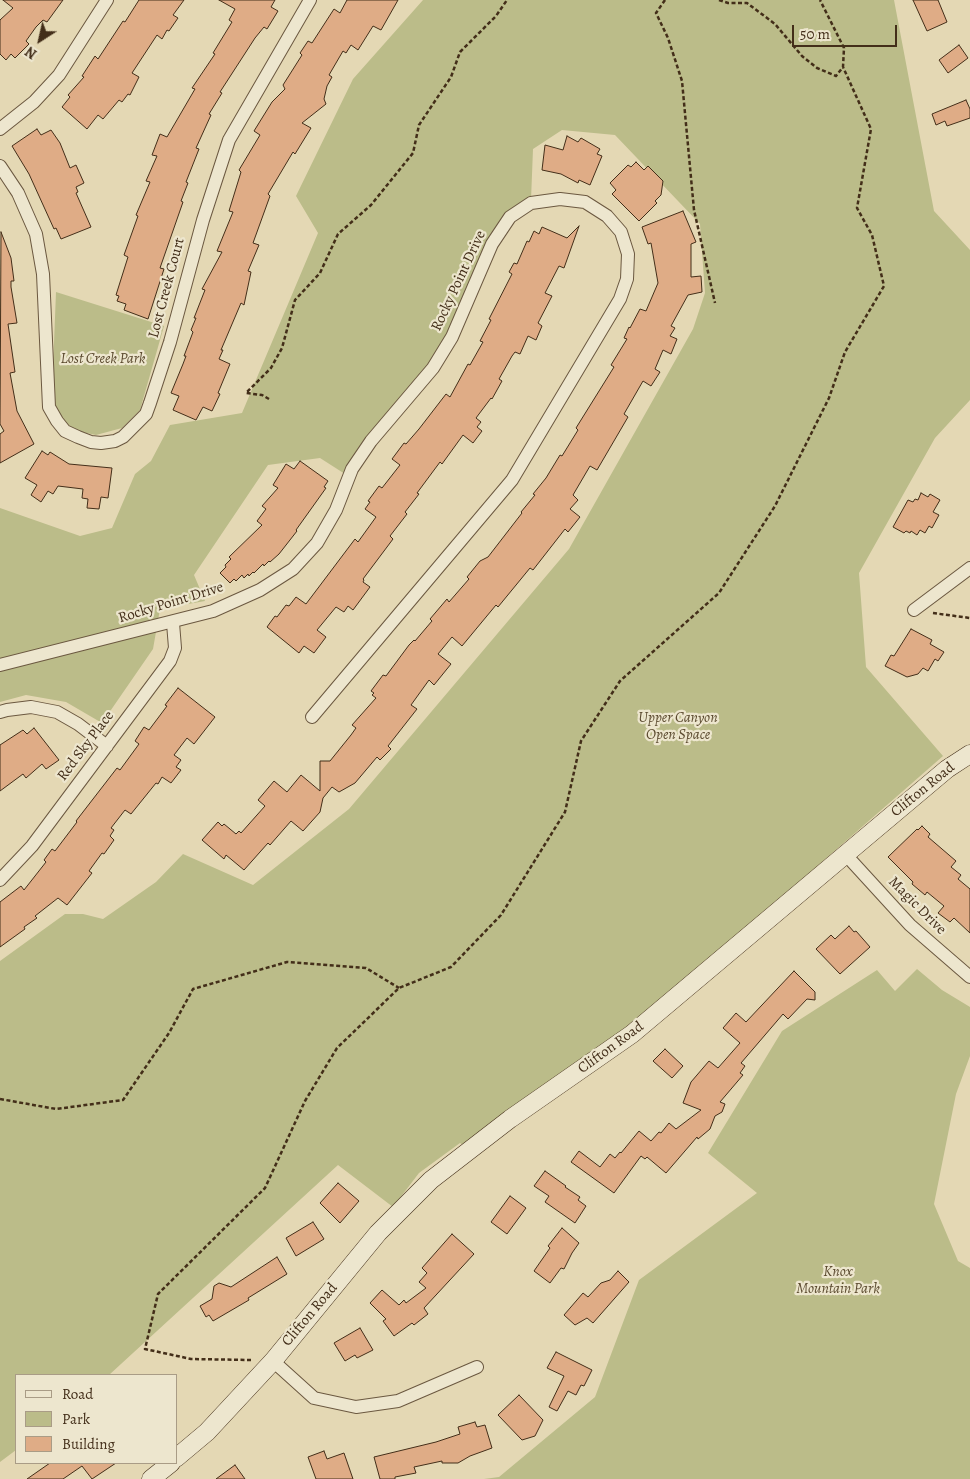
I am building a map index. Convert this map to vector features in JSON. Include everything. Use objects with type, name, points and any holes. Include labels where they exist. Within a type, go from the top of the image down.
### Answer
[{"type":"street","points":[[0,129],[34,102],[59,75],[107,0]]},
{"type":"street","name":"Lost Creek Court","points":[[0,166],[18,193],[36,234],[43,274],[49,408],[65,431],[78,437],[91,442],[101,443],[123,438],[146,414],[150,404],[170,342],[218,171],[229,140],[310,0]]},
{"type":"street","name":"Rocky Point Drive","points":[[0,665],[173,623],[213,611],[260,590],[293,569],[316,542],[336,510],[352,470],[370,441],[433,368],[452,337],[492,244],[510,217],[531,203],[560,199],[585,202],[607,216],[620,232],[628,254],[627,279],[620,300],[512,480],[312,716]]},
{"type":"street","points":[[914,610],[970,568]]},
{"type":"street","name":"Red Sky Place","points":[[0,880],[32,846],[170,661],[176,648],[173,623]]},
{"type":"street","points":[[0,712],[31,707],[58,712],[78,724],[107,746]]},
{"type":"street","name":"Clifton Road","points":[[178,1456],[207,1432],[273,1361],[378,1233],[431,1180],[510,1119],[632,1034],[947,769],[970,754]]},
{"type":"street","name":"Magic Drive","points":[[846,855],[910,925],[970,977]]},
{"type":"street","points":[[273,1361],[314,1398],[356,1407],[398,1401],[477,1367]]},
{"type":"street","points":[[151,1479],[169,1464]]},
{"type":"path","points":[[269,399],[262,395],[246,393],[271,368],[282,348],[295,300],[320,273],[338,234],[371,205],[413,153],[419,125],[451,77],[460,52],[496,16],[507,0]]},
{"type":"path","points":[[665,0],[656,13],[668,38],[682,81],[694,210],[715,303]]},
{"type":"path","points":[[719,0],[728,3],[747,3],[776,24],[802,56],[816,68],[836,76],[843,67]]},
{"type":"path","points":[[273,1361],[191,1359],[145,1349],[158,1294],[265,1188],[305,1101],[337,1048],[398,988],[451,967],[501,915],[565,812],[581,741],[620,681],[719,593],[776,506],[829,398],[845,352],[884,286],[872,235],[857,208],[871,130],[843,67],[844,48],[820,0]]},
{"type":"path","points":[[914,610],[970,618]]},
{"type":"path","points":[[0,1099],[56,1109],[124,1100],[169,1033],[193,989],[287,962],[366,968],[398,988]]},
{"type":"green space","name":"Upper Canyon Open Space","points":[[423,0],[894,0],[934,211],[970,250],[970,400],[935,438],[859,573],[866,667],[943,756],[727,945],[629,1026],[470,1150],[460,1143],[419,1173],[393,1207],[338,1165],[110,1374],[15,1374],[15,1451],[0,1462],[0,961],[65,914],[83,914],[103,919],[156,882],[183,854],[253,885],[349,809],[569,549],[693,329],[705,293],[700,224],[615,135],[562,130],[533,149],[531,200],[508,215],[451,336],[345,474],[320,458],[268,465],[194,575],[205,601],[160,609],[153,649],[102,723],[66,702],[26,695],[0,702],[0,508],[80,536],[112,528],[135,474],[151,461],[170,425],[242,413],[318,233],[296,196],[353,79]]},
{"type":"green space","name":"Lost Creek Park","points":[[56,292],[164,326],[140,410],[122,428],[96,435],[77,431],[60,419],[52,394]]},
{"type":"green space","name":"Knox Mountain Park","points":[[917,969],[942,990],[970,1007],[970,1056],[956,1094],[934,1204],[958,1261],[970,1268],[970,1479],[484,1479],[499,1477],[595,1397],[639,1280],[757,1193],[708,1153],[782,1031],[877,970],[895,991]]},
{"type":"building","points":[[3,0],[63,0],[47,22],[43,20],[36,27],[26,41],[29,44],[15,58],[11,54],[6,60],[0,54],[0,20],[13,8]]},
{"type":"building","points":[[139,0],[184,0],[173,15],[178,18],[169,31],[167,30],[162,39],[157,35],[132,73],[139,77],[130,95],[128,94],[122,102],[119,100],[103,119],[98,115],[87,129],[62,107],[70,97],[68,95],[84,77],[82,76],[95,56],[98,59]]},
{"type":"building","points":[[219,0],[275,0],[271,7],[278,11],[267,29],[264,27],[255,38],[220,92],[222,93],[209,114],[211,115],[196,148],[199,149],[186,182],[188,183],[181,201],[183,202],[160,268],[164,269],[148,319],[124,310],[126,304],[117,301],[119,296],[116,295],[128,257],[124,255],[138,216],[136,215],[150,182],[146,181],[157,156],[152,155],[160,134],[167,137],[195,89],[192,88],[215,54],[213,53],[232,22],[229,20],[235,9]]},
{"type":"building","points":[[347,0],[398,0],[381,30],[373,26],[358,50],[351,45],[346,53],[343,51],[329,75],[332,77],[327,86],[324,99],[326,104],[302,123],[311,128],[295,154],[293,152],[268,194],[270,196],[253,243],[259,245],[248,271],[251,272],[244,305],[241,303],[219,359],[230,364],[218,393],[220,394],[212,411],[203,407],[196,420],[173,410],[179,396],[171,393],[186,356],[184,356],[196,318],[194,318],[205,290],[202,289],[222,252],[217,251],[233,212],[229,211],[241,172],[239,170],[260,135],[254,131],[272,102],[285,89],[283,85],[302,55],[300,53],[308,41],[312,43],[334,9],[340,13]]},
{"type":"building","points":[[913,0],[938,0],[947,22],[927,31]]},
{"type":"building","points":[[959,45],[968,58],[948,73],[939,60]]},
{"type":"building","points":[[966,100],[970,109],[970,118],[947,126],[945,121],[936,125],[932,114]]},
{"type":"building","points":[[37,129],[41,135],[51,130],[60,143],[70,168],[76,165],[84,183],[76,187],[78,192],[76,193],[91,227],[61,239],[56,228],[54,229],[29,174],[12,146]]},
{"type":"building","points":[[567,136],[578,142],[581,138],[600,149],[597,154],[602,156],[590,185],[579,180],[578,183],[561,174],[542,170],[545,145],[563,150]]},
{"type":"building","points":[[636,162],[644,170],[648,166],[663,181],[661,195],[655,201],[657,203],[639,221],[612,194],[616,190],[610,183],[628,165],[631,167]]},
{"type":"building","points":[[683,211],[696,242],[691,244],[691,277],[701,276],[702,292],[688,295],[671,326],[675,328],[670,336],[677,339],[671,354],[663,350],[655,369],[660,372],[651,386],[643,381],[624,414],[628,417],[597,470],[590,466],[573,495],[578,500],[570,509],[580,517],[568,532],[565,529],[533,570],[530,568],[498,607],[496,605],[462,646],[452,637],[438,654],[451,664],[434,685],[429,680],[411,705],[417,709],[388,746],[391,749],[380,760],[377,757],[355,783],[339,792],[332,787],[323,798],[320,812],[303,831],[291,821],[244,870],[226,855],[224,859],[202,840],[218,822],[222,826],[224,824],[236,834],[239,831],[241,833],[265,806],[258,800],[274,781],[287,792],[301,775],[320,791],[320,761],[330,761],[356,728],[352,725],[376,698],[372,695],[374,693],[371,691],[383,675],[386,676],[409,645],[415,641],[432,621],[430,619],[447,599],[449,602],[469,579],[467,577],[480,561],[488,557],[535,495],[533,494],[546,478],[560,455],[562,456],[578,430],[576,428],[614,367],[611,365],[627,339],[624,338],[629,327],[640,309],[646,311],[658,283],[651,243],[648,244],[642,227]]},
{"type":"building","points":[[579,226],[564,268],[559,266],[545,293],[552,296],[538,323],[542,326],[536,340],[528,336],[520,354],[515,352],[499,379],[502,381],[492,399],[476,418],[481,422],[477,427],[482,431],[473,443],[463,435],[442,464],[440,462],[417,493],[419,494],[405,512],[407,514],[390,536],[393,539],[363,579],[363,582],[370,587],[353,610],[348,606],[344,612],[336,607],[317,630],[326,637],[314,653],[304,646],[299,653],[267,627],[275,616],[277,617],[286,605],[289,606],[296,597],[306,604],[355,539],[358,542],[376,517],[365,509],[370,502],[368,501],[379,486],[382,488],[400,465],[392,459],[404,443],[406,444],[419,429],[446,394],[450,397],[468,364],[470,365],[483,342],[480,341],[491,320],[489,319],[512,274],[509,272],[514,263],[517,264],[527,241],[529,242],[534,231],[539,234],[542,227],[567,238]]},
{"type":"building","points":[[1,232],[11,258],[14,281],[11,281],[11,287],[17,323],[8,324],[15,372],[10,373],[17,411],[34,444],[0,463],[0,434],[4,431],[0,424]]},
{"type":"building","points":[[42,451],[48,455],[50,452],[69,464],[112,468],[108,498],[101,497],[99,509],[87,508],[88,499],[82,498],[83,489],[58,486],[53,494],[48,491],[41,502],[31,495],[37,485],[25,478]]},
{"type":"building","points":[[300,461],[328,481],[324,487],[326,488],[279,554],[249,576],[248,574],[244,578],[242,575],[236,581],[234,579],[230,583],[220,573],[231,559],[229,557],[262,525],[257,521],[266,509],[262,506],[278,488],[273,485],[286,464],[294,469]]},
{"type":"building","points":[[921,493],[928,497],[930,494],[940,500],[933,512],[939,515],[932,528],[929,526],[925,533],[920,530],[917,535],[911,531],[910,533],[906,531],[904,533],[893,527],[908,500],[913,502],[915,499],[918,500]]},
{"type":"building","points":[[911,629],[932,640],[930,644],[944,652],[938,661],[935,659],[928,671],[923,668],[918,674],[907,677],[885,666],[891,655],[894,656]]},
{"type":"building","points":[[178,688],[215,717],[194,744],[187,738],[174,755],[181,760],[176,767],[181,770],[171,783],[162,777],[131,814],[125,810],[111,828],[114,830],[110,836],[114,840],[104,854],[102,853],[89,871],[92,873],[67,905],[58,898],[35,916],[37,918],[24,927],[25,929],[0,947],[0,902],[21,886],[24,890],[46,862],[44,860],[52,849],[55,851],[117,768],[120,770],[139,744],[135,741],[144,727],[149,730]]},
{"type":"building","points":[[34,728],[59,760],[46,769],[42,764],[26,778],[23,774],[0,791],[0,745],[23,730],[27,734]]},
{"type":"building","points":[[922,826],[930,834],[928,837],[956,861],[951,867],[961,875],[958,879],[970,889],[970,933],[954,918],[950,922],[938,913],[944,906],[927,892],[925,895],[912,884],[913,882],[888,857]]},
{"type":"building","points":[[849,926],[870,947],[840,974],[816,949],[831,935],[835,939]]},
{"type":"building","points":[[794,971],[815,992],[815,1000],[807,999],[788,1019],[783,1014],[741,1063],[745,1066],[740,1073],[743,1075],[720,1102],[725,1104],[722,1112],[715,1116],[710,1129],[698,1139],[697,1137],[666,1173],[647,1157],[645,1159],[641,1156],[614,1193],[571,1162],[579,1151],[600,1167],[610,1154],[615,1158],[621,1153],[639,1131],[651,1141],[669,1123],[676,1129],[701,1110],[683,1103],[691,1082],[709,1061],[718,1068],[740,1043],[723,1028],[736,1013],[746,1022]]},
{"type":"building","points":[[665,1049],[683,1066],[672,1078],[653,1061]]},
{"type":"building","points":[[545,1171],[580,1197],[578,1200],[586,1206],[575,1223],[545,1202],[549,1196],[534,1186]]},
{"type":"building","points":[[338,1183],[359,1201],[340,1223],[320,1203]]},
{"type":"building","points":[[510,1196],[526,1208],[507,1234],[491,1222]]},
{"type":"building","points":[[313,1222],[324,1239],[296,1256],[286,1238]]},
{"type":"building","points":[[562,1228],[579,1243],[564,1269],[561,1268],[550,1283],[534,1271],[550,1248],[548,1246]]},
{"type":"building","points":[[452,1234],[474,1254],[424,1308],[428,1314],[414,1325],[412,1323],[394,1336],[383,1321],[386,1319],[370,1303],[382,1290],[399,1305],[404,1300],[406,1303],[426,1288],[419,1282],[427,1273],[422,1268]]},
{"type":"building","points":[[277,1257],[287,1274],[248,1298],[249,1300],[213,1321],[209,1315],[206,1317],[200,1306],[212,1299],[214,1286],[219,1283],[231,1287]]},
{"type":"building","points":[[618,1271],[629,1282],[593,1323],[587,1318],[575,1325],[564,1315],[583,1293],[588,1297],[601,1283],[610,1280]]},
{"type":"building","points":[[360,1328],[373,1350],[357,1358],[355,1355],[345,1361],[334,1343]]},
{"type":"building","points":[[556,1352],[592,1370],[584,1386],[581,1385],[576,1395],[568,1391],[557,1411],[549,1407],[564,1376],[547,1368]]},
{"type":"building","points":[[519,1395],[543,1420],[535,1436],[522,1440],[498,1415]]},
{"type":"building","points":[[475,1422],[477,1427],[485,1425],[492,1448],[470,1456],[458,1463],[442,1463],[442,1461],[414,1467],[416,1473],[395,1477],[395,1479],[380,1479],[374,1457],[436,1442],[460,1434],[458,1427]]},
{"type":"building","points":[[324,1451],[327,1459],[344,1453],[353,1479],[316,1479],[308,1457]]},
{"type":"building","points":[[49,1464],[114,1464],[92,1479],[82,1466],[63,1479],[27,1479]]},
{"type":"building","points":[[235,1465],[245,1479],[216,1479]]}]
